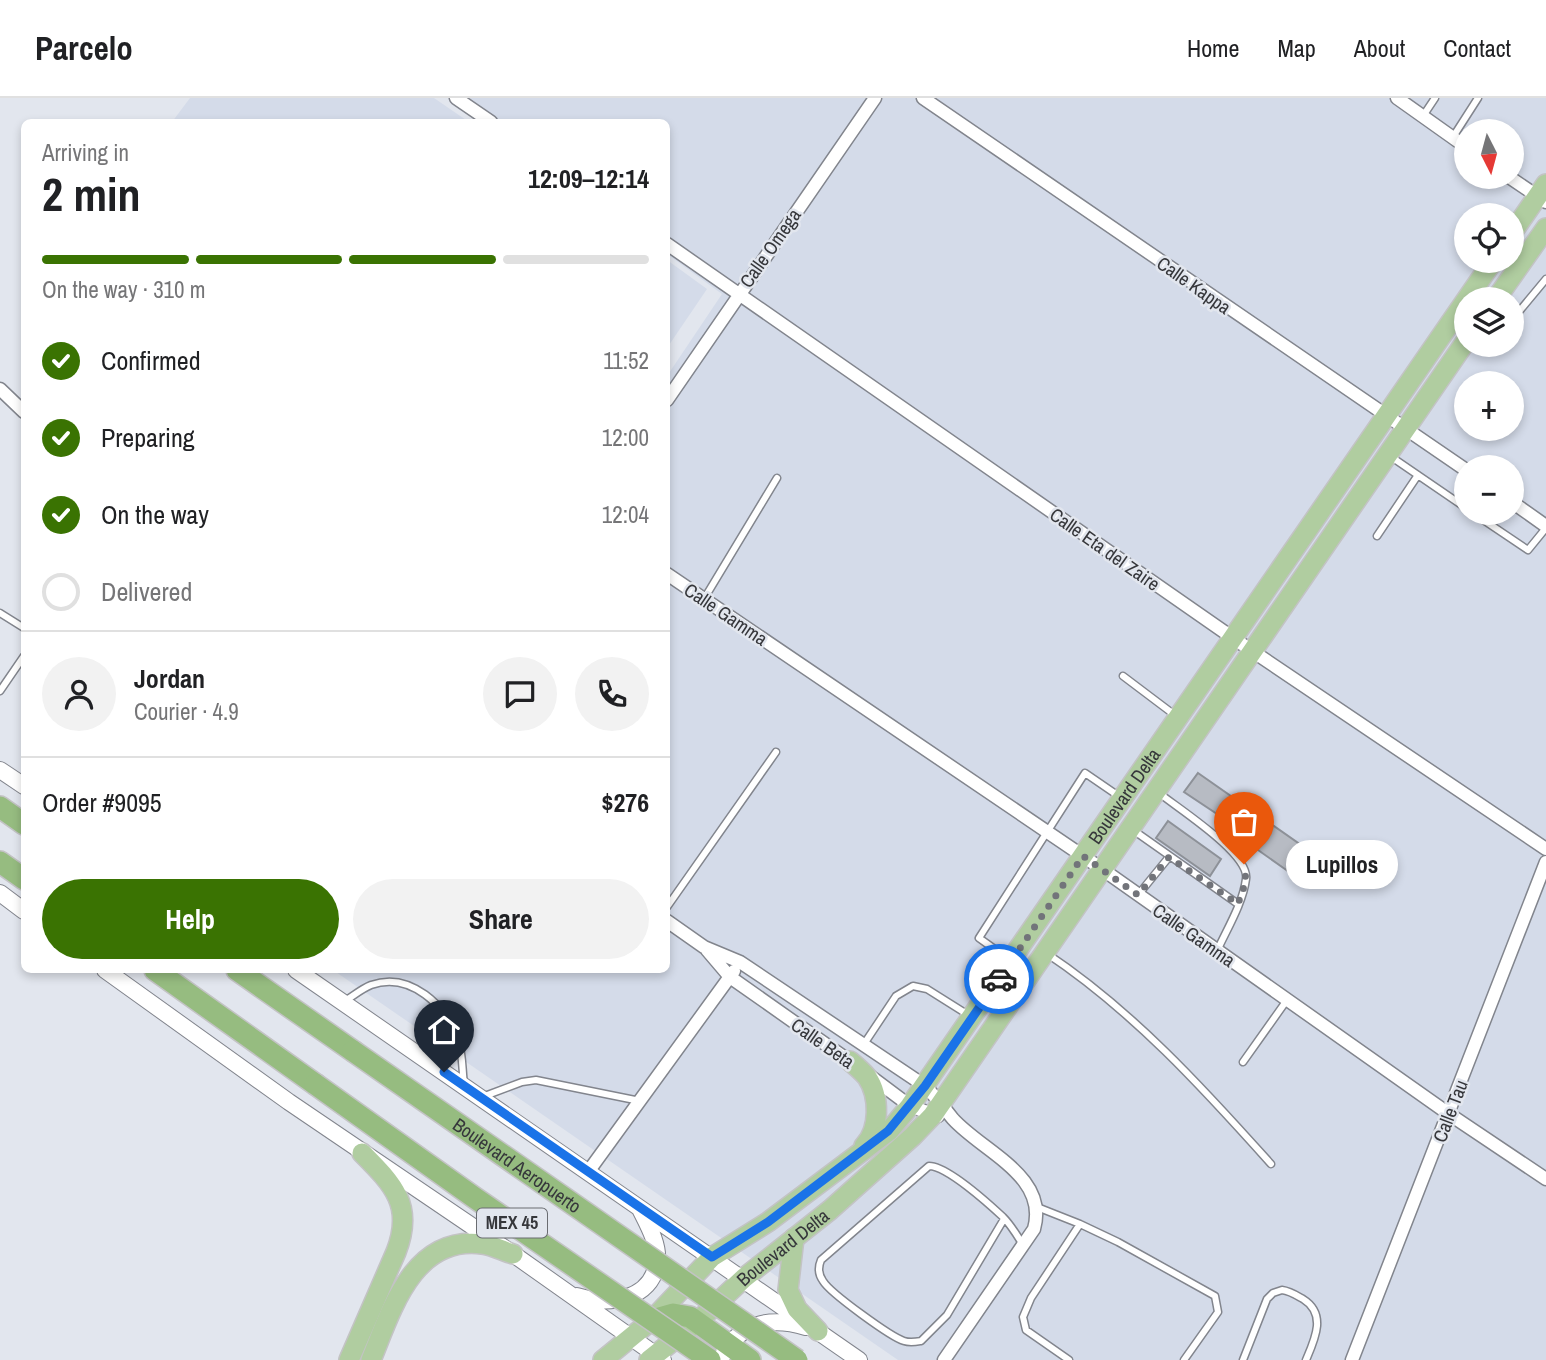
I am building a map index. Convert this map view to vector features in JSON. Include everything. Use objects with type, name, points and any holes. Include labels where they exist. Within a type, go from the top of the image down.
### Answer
[{"type":"highway","points":[[0,807],[21,822]]},
{"type":"highway","points":[[0,862],[21,877]]},
{"type":"highway","name":"MEX 45","points":[[159,973],[475,1198],[709,1360]]},
{"type":"highway","name":"Boulevard Aeropuerto","points":[[241,973],[797,1360]]},
{"type":"highway","points":[[652,1320],[683,1314],[698,1321],[724,1353],[750,1360]]},
{"type":"highway","points":[[709,1360],[724,1353]]},
{"type":"main road","points":[[1524,218],[1543,194]]},
{"type":"main road","points":[[1504,287],[1546,228]]},
{"type":"main road","name":"Boulevard Delta","points":[[603,1360],[652,1320],[712,1257],[768,1222],[888,1131],[910,1106],[1485,273]]},
{"type":"main road","name":"Boulevard Delta","points":[[656,1358],[744,1278],[889,1158],[937,1109],[1455,357]]},
{"type":"main road","points":[[850,1061],[866,1077],[872,1089],[876,1111],[872,1139],[853,1157]]},
{"type":"main road","points":[[349,1360],[403,1235],[405,1223],[404,1210],[398,1195],[382,1172],[362,1153]]},
{"type":"main road","points":[[794,1238],[788,1290],[797,1309],[818,1331]]},
{"type":"main road","points":[[371,1360],[406,1282],[426,1260],[448,1248],[465,1244],[483,1244],[513,1254]]},
{"type":"street","points":[[456,98],[487,119]]},
{"type":"street","name":"Calle Omega","points":[[670,396],[875,98]]},
{"type":"street","name":"Calle Kappa","points":[[923,98],[1454,462]]},
{"type":"street","points":[[1397,98],[1453,137]]},
{"type":"street","points":[[1524,184],[1543,194]]},
{"type":"street","name":"Calle Eta del Zaire","points":[[670,246],[1253,652],[1546,849]]},
{"type":"street","points":[[0,389],[21,409]]},
{"type":"street","points":[[1524,511],[1546,527]]},
{"type":"street","name":"Calle Gamma","points":[[670,576],[1102,869],[1449,1114],[1546,1179]]},
{"type":"street","points":[[0,770],[21,784]]},
{"type":"street","name":"Calle Tau","points":[[1352,1360],[1546,862]]},
{"type":"street","points":[[0,893],[21,909]]},
{"type":"street","name":"Calle Beta","points":[[670,923],[704,947],[740,962],[925,1086],[937,1109]]},
{"type":"street","name":"Calle Beta","points":[[704,947],[730,977],[910,1106],[937,1109],[954,1120],[1027,1184],[1037,1207]]},
{"type":"street","points":[[588,1172],[740,962]]},
{"type":"street","points":[[109,973],[362,1153],[513,1254],[656,1358]]},
{"type":"street","name":"Boulevard Aeropuerto","points":[[300,973],[859,1360]]},
{"type":"street","points":[[944,1360],[1034,1229],[1037,1207]]},
{"type":"street","points":[[562,1290],[588,1300],[606,1302],[624,1300],[638,1292],[653,1275],[657,1260],[649,1227],[640,1209]]},
{"type":"street","points":[[724,1353],[747,1329],[770,1321],[793,1323],[818,1331]]},
{"type":"lane","points":[[1423,116],[1435,98]]},
{"type":"lane","points":[[1453,137],[1478,98]]},
{"type":"lane","points":[[1524,306],[1546,279]]},
{"type":"lane","points":[[1389,455],[1454,500]]},
{"type":"lane","points":[[1377,536],[1418,475]]},
{"type":"lane","points":[[704,599],[777,478]]},
{"type":"lane","points":[[1491,525],[1528,550],[1546,527]]},
{"type":"lane","points":[[0,613],[21,626]]},
{"type":"lane","points":[[0,691],[21,660]]},
{"type":"lane","points":[[1123,676],[1178,717]]},
{"type":"lane","points":[[670,903],[776,752]]},
{"type":"lane","points":[[1011,961],[979,938],[1085,773],[1121,798]]},
{"type":"lane","points":[[1157,792],[1239,856],[1247,872],[1238,904],[1217,951]]},
{"type":"lane","points":[[1131,829],[1238,904]]},
{"type":"lane","points":[[1138,895],[1169,857]]},
{"type":"lane","points":[[1045,952],[1104,997],[1166,1053],[1270,1164]]},
{"type":"lane","points":[[341,1003],[372,985],[391,983],[416,987],[448,1015],[459,1042],[464,1086]]},
{"type":"lane","points":[[863,1046],[896,996],[913,986],[937,995],[972,1017]]},
{"type":"lane","points":[[1243,1062],[1287,1000]]},
{"type":"lane","points":[[480,1097],[522,1082],[536,1080],[640,1101]]},
{"type":"lane","points":[[1004,1219],[947,1315],[921,1341],[904,1341],[890,1334],[832,1292],[819,1273],[821,1260],[929,1166],[935,1166],[950,1175],[1004,1219],[1023,1245]]},
{"type":"lane","points":[[1037,1207],[1080,1224],[1215,1296],[1218,1312],[1184,1360]]},
{"type":"lane","points":[[1069,1360],[1026,1330],[1023,1317],[1031,1298],[1080,1224]]},
{"type":"lane","points":[[1243,1360],[1267,1299],[1282,1290],[1308,1302],[1317,1314],[1317,1332],[1306,1360]]},
{"type":"shaded area","points":[[190,98],[434,98],[465,119],[174,119]]},
{"type":"shaded area","points":[[451,98],[1546,98],[1546,1360],[898,1360],[337,973],[670,973],[670,372],[722,294],[670,256],[670,119],[481,119]]},
{"type":"shaded area","points":[[670,262],[707,289],[670,344]]},
{"type":"building","points":[[1198,773],[1311,852],[1292,874],[1234,833],[1238,828],[1184,792]]},
{"type":"building","points":[[1168,821],[1221,859],[1210,876],[1156,838]]},
{"type":"way so far","points":[[999,979],[1083,856],[1138,895],[1169,857],[1238,904],[1246,881],[1244,864]]},
{"type":"place","name":"Lupillos","points":[[1244,864]]},
{"type":"route","points":[[444,1072],[712,1257],[768,1222],[888,1131],[925,1086],[999,979]]}]
